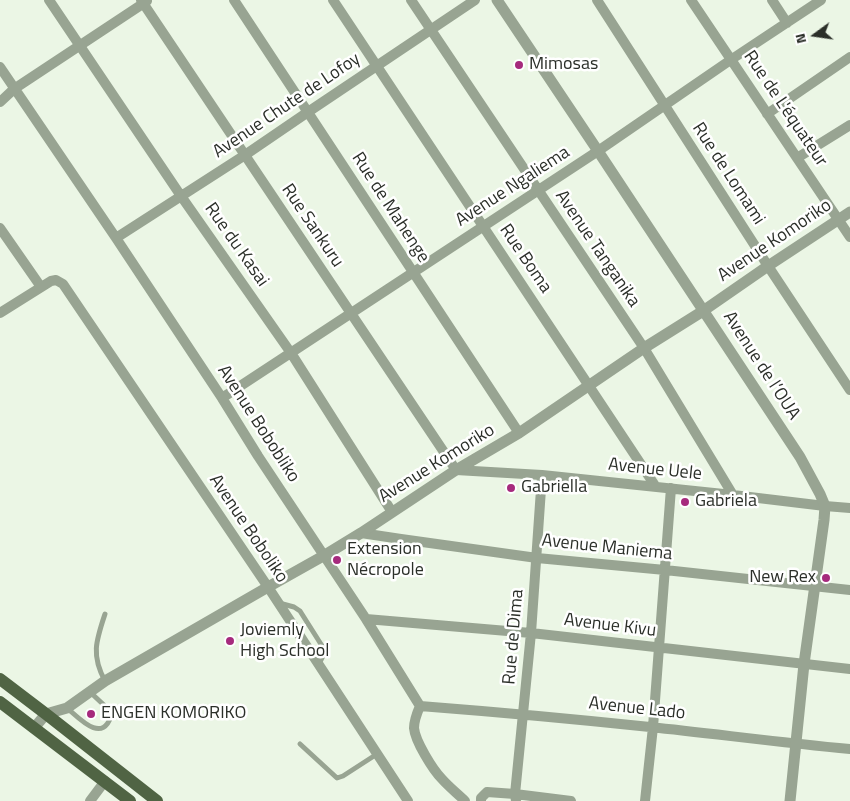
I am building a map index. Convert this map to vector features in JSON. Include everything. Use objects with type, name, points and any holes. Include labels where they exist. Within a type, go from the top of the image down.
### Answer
[{"type":"main road","points":[[0,679],[157,801]]},
{"type":"main road","points":[[0,702],[130,801]]},
{"type":"street","name":"Rue du Kasai","points":[[49,0],[181,196],[291,354],[392,512]]},
{"type":"street","name":"Rue de Mahenge","points":[[234,0],[520,433]]},
{"type":"street","name":"Rue Boma","points":[[333,0],[656,487]]},
{"type":"street","name":"Avenue Tanganika","points":[[411,0],[644,348],[733,495]]},
{"type":"street","name":"Avenue Chute de Lofoy","points":[[116,238],[245,155],[475,0]]},
{"type":"street","name":"Avenue de l’OUA","points":[[497,0],[800,457],[825,506]]},
{"type":"street","name":"Rue de Lomami","points":[[597,0],[850,390]]},
{"type":"street","name":"Rue de L'équateur","points":[[691,0],[850,237]]},
{"type":"street","points":[[772,0],[787,22]]},
{"type":"street","points":[[0,102],[14,89],[144,1]]},
{"type":"street","name":"Rue Sankuru","points":[[144,1],[456,470]]},
{"type":"street","name":"Avenue Ngaliema","points":[[222,398],[598,151],[816,1]]},
{"type":"street","points":[[767,114],[850,57]]},
{"type":"street","name":"Avenue Bobobliko","points":[[0,67],[222,398],[258,456],[325,555],[420,706]]},
{"type":"street","points":[[797,158],[850,125]]},
{"type":"street","name":"Avenue Komoriko","points":[[46,714],[67,708],[105,681],[361,533],[456,470],[520,433],[644,348],[704,311],[850,212]]},
{"type":"street","points":[[0,228],[41,287],[0,313]]},
{"type":"street","name":"Avenue Boboliko","points":[[41,287],[56,280],[63,284],[268,587],[408,801]]},
{"type":"street","name":"Avenue Uele","points":[[456,470],[542,475],[850,508]]},
{"type":"street","name":"Rue de Dima","points":[[516,798],[531,633],[542,475]]},
{"type":"street","points":[[645,801],[653,727],[671,488]]},
{"type":"street","points":[[790,801],[804,664],[825,506]]},
{"type":"street","name":"Avenue Maniema","points":[[361,533],[537,558],[850,590]]},
{"type":"street","name":"Avenue Kivu","points":[[366,619],[531,633],[850,669]]},
{"type":"street","points":[[420,706],[415,717],[414,728],[416,738],[441,779],[465,801]]},
{"type":"street","name":"Avenue Lado","points":[[420,706],[524,714],[850,749]]},
{"type":"street","points":[[34,728],[46,714]]},
{"type":"street","points":[[90,801],[105,781]]},
{"type":"street","points":[[484,797],[571,801]]},
{"type":"lane","points":[[104,614],[95,656],[105,681]]},
{"type":"lane","points":[[67,708],[89,726],[100,729],[108,723],[111,716],[106,708],[90,692]]},
{"type":"lane","points":[[300,744],[337,778],[377,754]]},
{"type":"place","name":"Mimosas","points":[[519,65]]},
{"type":"place","name":"Gabriella","points":[[511,488]]},
{"type":"place","name":"Gabriela","points":[[685,502]]},
{"type":"place","name":"Extension Nécropole","points":[[337,560]]},
{"type":"place","name":"New Rex","points":[[826,578]]},
{"type":"place","name":"Joviemly High School","points":[[230,641]]},
{"type":"place","name":"ENGEN KOMORIKO","points":[[91,714]]}]
